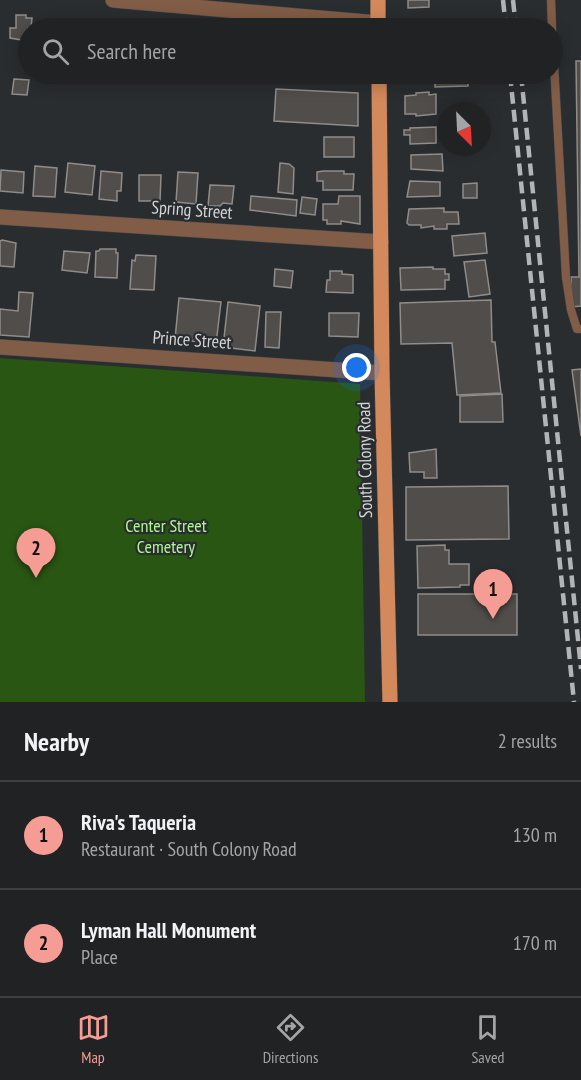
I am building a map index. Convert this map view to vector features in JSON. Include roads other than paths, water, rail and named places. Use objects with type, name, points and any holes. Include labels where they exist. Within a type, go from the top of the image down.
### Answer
[{"type":"main road","points":[[378,0],[378,18]]},
{"type":"main road","name":"South Colony Road","points":[[379,84],[382,373],[390,702]]},
{"type":"street","points":[[113,0],[296,18]]},
{"type":"street","name":"Spring Street","points":[[0,217],[381,242]]},
{"type":"street","name":"Prince Street","points":[[0,347],[382,373]]},
{"type":"lane","points":[[551,0],[552,18]]},
{"type":"lane","points":[[555,84],[566,277],[571,310],[579,329]]},
{"type":"railway","points":[[503,0],[505,18]]},
{"type":"railway","points":[[513,0],[515,18]]},
{"type":"railway","points":[[511,84],[574,702]]},
{"type":"railway","points":[[522,84],[581,669]]},
{"type":"place","name":"Lyman Hall Monument","points":[[36,578]]},
{"type":"place","name":"Riva's Taqueria","points":[[493,619]]},
{"type":"park label","name":"Center Street Cemetery","points":[[166,536]]}]
